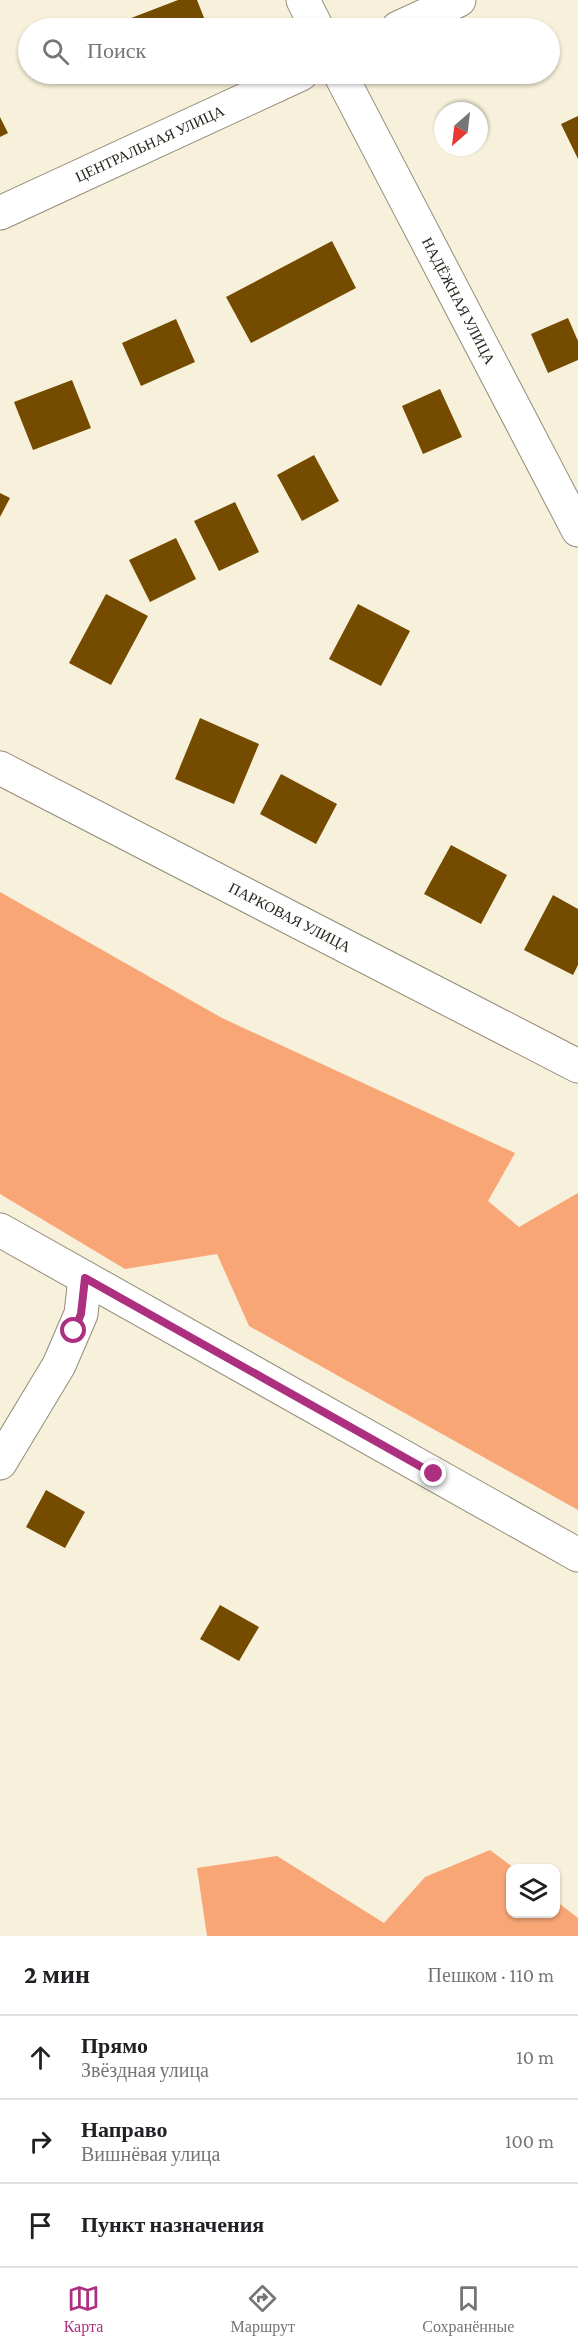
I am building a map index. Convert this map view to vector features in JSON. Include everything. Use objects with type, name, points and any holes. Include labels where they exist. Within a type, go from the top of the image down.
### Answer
[{"type":"street","points":[[303,0],[312,18]]},
{"type":"street","points":[[420,18],[459,0]]},
{"type":"street","name":"ЦЕНТРАЛЬНАЯ УЛИЦА","points":[[0,213],[279,84]]},
{"type":"street","name":"НАДЁЖНАЯ УЛИЦА","points":[[345,84],[578,530]]},
{"type":"street","name":"ПАРКОВАЯ УЛИЦА","points":[[0,768],[578,1066]]},
{"type":"street","points":[[0,1230],[578,1556]]},
{"type":"street","points":[[0,1462],[59,1365],[81,1314],[85,1278]]},
{"type":"shaded area","points":[[0,892],[222,1018],[515,1153],[488,1201],[519,1227],[578,1193],[578,1510],[249,1326],[217,1254],[125,1269],[0,1194]]},
{"type":"shaded area","points":[[490,1850],[509,1864],[506,1864],[506,1918],[560,1918],[560,1904],[578,1918],[578,1936],[207,1936],[197,1868],[277,1856],[384,1923],[425,1877]]},
{"type":"building","points":[[178,0],[197,0],[204,18],[131,18]]},
{"type":"building","points":[[578,116],[578,159],[561,124]]},
{"type":"building","points":[[0,117],[8,133],[0,137]]},
{"type":"building","points":[[332,241],[356,288],[251,343],[226,297]]},
{"type":"building","points":[[568,318],[578,341],[578,360],[548,373],[531,334]]},
{"type":"building","points":[[176,319],[195,362],[141,386],[122,343]]},
{"type":"building","points":[[72,380],[91,428],[33,450],[14,402]]},
{"type":"building","points":[[440,389],[462,437],[423,454],[402,406]]},
{"type":"building","points":[[314,455],[339,501],[302,521],[277,475]]},
{"type":"building","points":[[0,493],[10,498],[0,517]]},
{"type":"building","points":[[235,502],[259,552],[219,571],[194,521]]},
{"type":"building","points":[[176,538],[196,579],[150,602],[129,560]]},
{"type":"building","points":[[106,594],[148,616],[111,685],[69,663]]},
{"type":"building","points":[[358,604],[410,631],[381,686],[329,659]]},
{"type":"building","points":[[200,718],[259,744],[234,804],[175,779]]},
{"type":"building","points":[[281,774],[337,804],[316,844],[260,814]]},
{"type":"building","points":[[451,845],[507,875],[481,924],[424,894]]},
{"type":"building","points":[[553,895],[578,909],[578,965],[573,975],[524,950]]},
{"type":"building","points":[[46,1490],[85,1512],[65,1548],[26,1527]]},
{"type":"building","points":[[220,1605],[259,1627],[239,1661],[200,1639]]},
{"type":"route","points":[[74,1331],[81,1314],[85,1278],[434,1474]]}]
